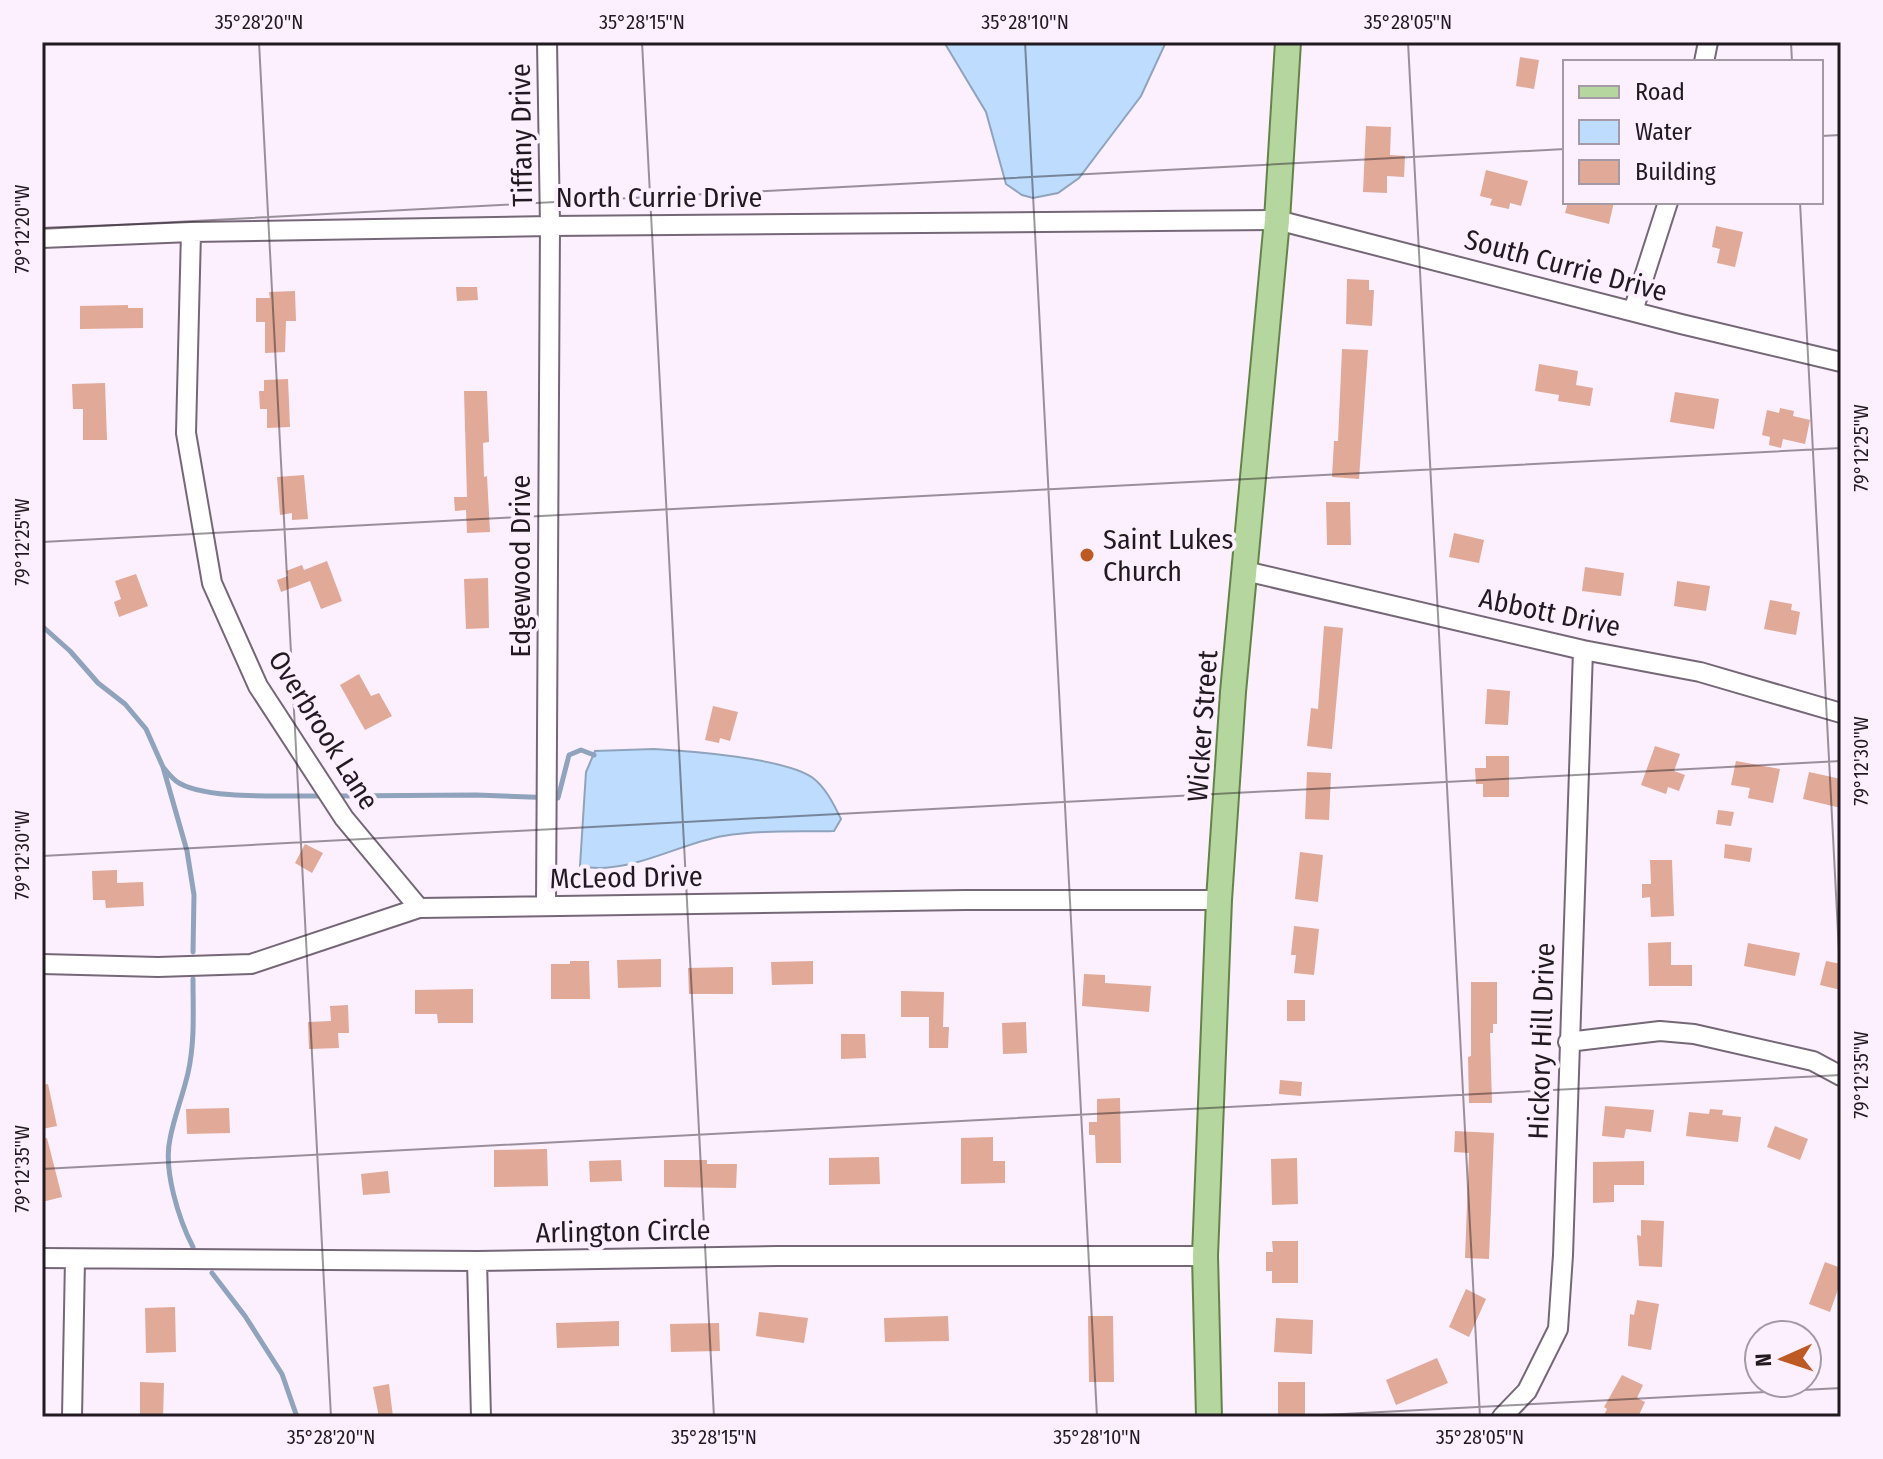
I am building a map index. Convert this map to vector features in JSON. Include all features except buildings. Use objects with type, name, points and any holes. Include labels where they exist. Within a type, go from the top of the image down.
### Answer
[{"type":"main road","name":"Wicker Street","points":[[1209,1417],[1205,1256],[1219,900],[1233,692],[1277,220],[1288,42]]},
{"type":"street","name":"Tiffany Drive","points":[[547,42],[550,226]]},
{"type":"street","points":[[1633,311],[1667,204]]},
{"type":"street","name":"North Currie Drive","points":[[42,238],[191,232],[550,226],[1277,220]]},
{"type":"street","name":"South Currie Drive","points":[[1277,220],[1841,362]]},
{"type":"street","name":"Edgewood Drive","points":[[546,906],[550,226]]},
{"type":"street","name":"Overbrook Lane","points":[[191,232],[186,433],[212,583],[258,686],[344,818],[419,908]]},
{"type":"street","name":"Abbott Drive","points":[[1245,571],[1583,650],[1700,672],[1841,713]]},
{"type":"street","name":"Hickory Hill Drive","points":[[1502,1417],[1527,1391],[1558,1329],[1583,650]]},
{"type":"street","name":"McLeod Drive","points":[[42,964],[164,967],[251,964],[419,908],[1219,900]]},
{"type":"street","points":[[1568,1042],[1660,1031],[1694,1034],[1813,1061],[1841,1076]]},
{"type":"street","name":"Arlington Circle","points":[[42,1258],[477,1261],[777,1256],[1205,1256]]},
{"type":"street","points":[[72,1417],[75,1259]]},
{"type":"street","points":[[477,1261],[481,1417]]},
{"type":"water","points":[[944,42],[1166,42],[1141,96],[1079,178],[1058,193],[1033,198],[1022,195],[1006,184],[986,112]]},
{"type":"water","points":[[654,749],[736,757],[800,771],[822,787],[841,819],[834,831],[723,836],[616,867],[580,866],[586,772],[595,751]]},
{"type":"waterway","points":[[42,626],[70,651],[98,683],[125,704],[146,729],[163,767],[187,851],[194,895],[193,952]]},
{"type":"waterway","points":[[334,796],[558,798],[569,755],[581,750],[594,755]]},
{"type":"waterway","points":[[163,767],[176,781],[206,792],[247,796],[324,796]]},
{"type":"waterway","points":[[193,979],[190,1061],[168,1151],[174,1194],[193,1247]]},
{"type":"waterway","points":[[212,1273],[245,1316],[282,1374],[297,1417]]},
{"type":"place","name":"Saint Lukes Church","points":[[1087,555]]}]
